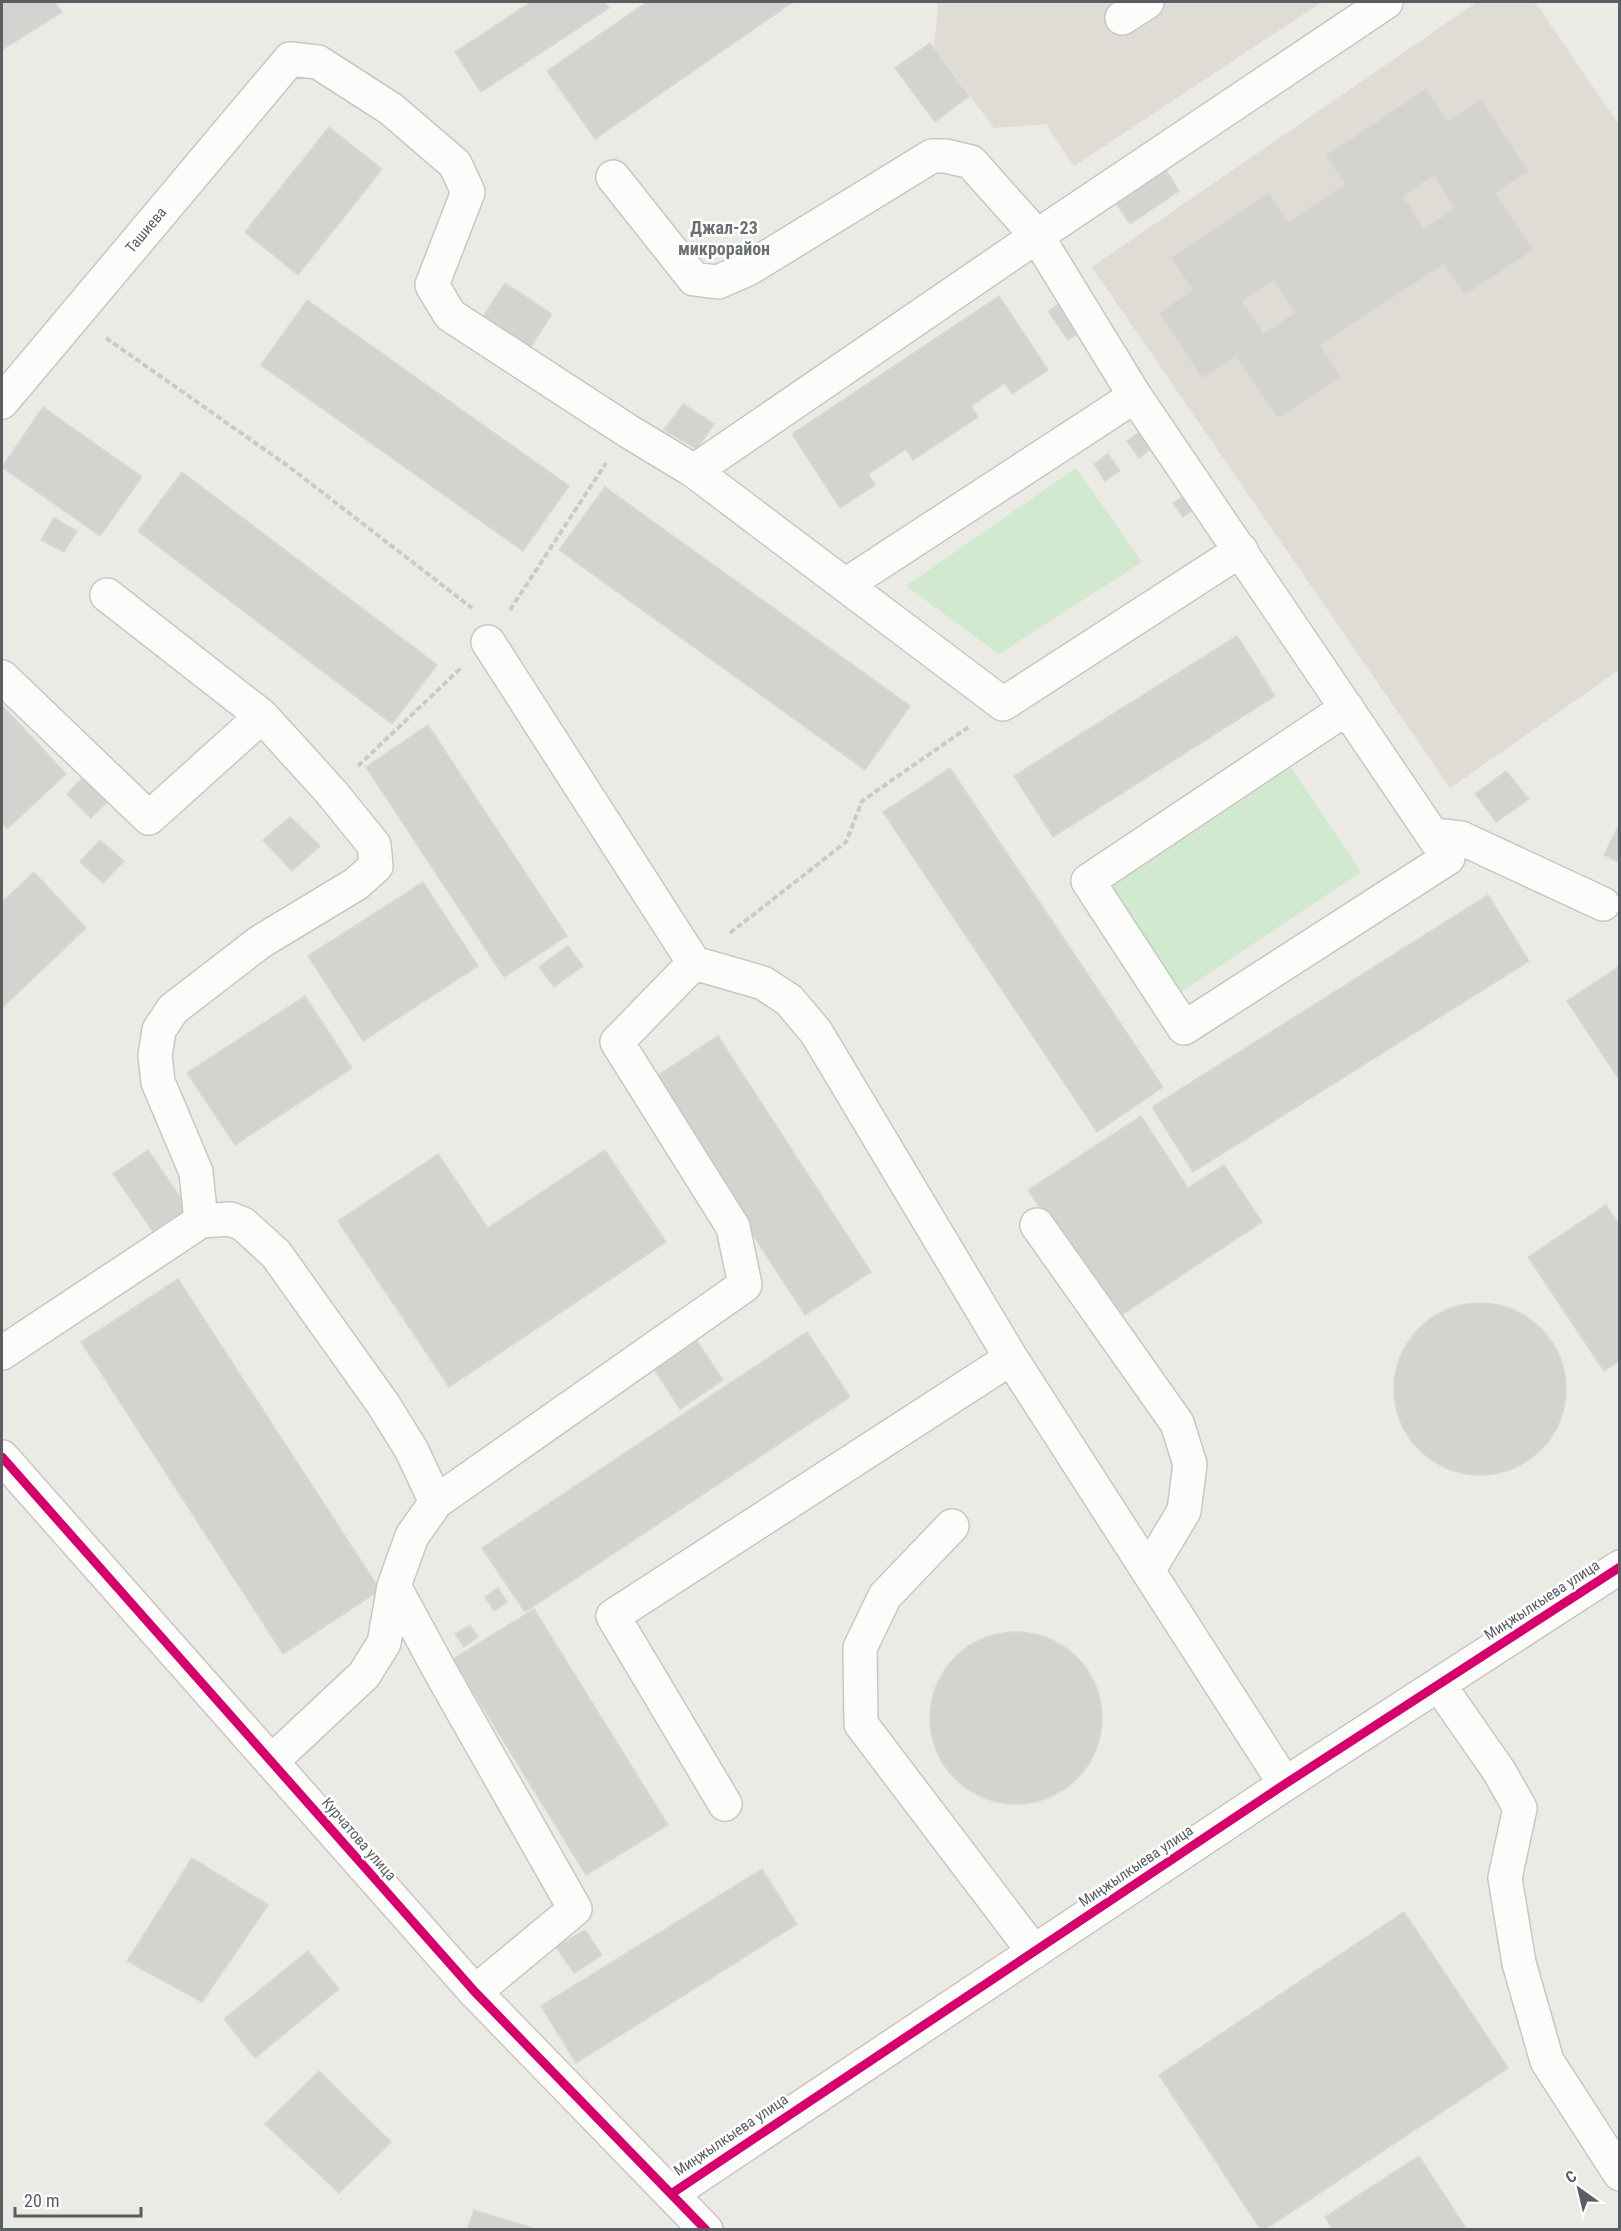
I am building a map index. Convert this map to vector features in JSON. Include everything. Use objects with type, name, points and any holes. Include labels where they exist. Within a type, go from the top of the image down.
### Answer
[{"type":"street","points":[[1241,550],[1003,704],[694,471],[1036,236],[1386,2]]},
{"type":"street","name":"Ташиева","points":[[2,402],[290,59],[318,62],[391,109],[455,164],[468,192],[432,285],[450,315],[628,431],[694,471]]},
{"type":"street","points":[[613,177],[694,279],[718,282],[748,269],[932,156],[946,156],[971,162],[1036,236],[1135,396],[1241,550],[1448,858],[1184,1028],[1088,880],[1347,708]]},
{"type":"street","points":[[847,585],[1135,396]]},
{"type":"street","points":[[107,595],[262,716],[331,792],[374,845],[376,866],[356,884],[260,942],[173,1009],[159,1030],[154,1056],[159,1083],[196,1172],[201,1221]]},
{"type":"street","points":[[489,642],[694,963],[763,983],[789,1000],[816,1032],[1011,1358],[1285,1784]]},
{"type":"street","points":[[2,676],[149,818],[262,716]]},
{"type":"street","points":[[1433,835],[1461,838],[1603,904]]},
{"type":"street","points":[[271,1762],[364,1675],[384,1643],[394,1586],[412,1536],[436,1502],[745,1285],[733,1227],[617,1042],[694,963]]},
{"type":"street","points":[[2,1353],[201,1221],[230,1219],[243,1224],[276,1254],[382,1404],[411,1449],[436,1502]]},
{"type":"street","points":[[1037,1225],[1177,1423],[1190,1464],[1184,1511],[1149,1571]]},
{"type":"street","points":[[725,1804],[613,1616],[1011,1358]]},
{"type":"street","name":"Курчатова улица","points":[[2,1457],[475,1992],[706,2229]]},
{"type":"street","points":[[952,1526],[885,1596],[860,1648],[861,1724],[1034,1952]]},
{"type":"street","name":"Миңжылкыева улица","points":[[671,2194],[1285,1784],[1620,1567]]},
{"type":"street","points":[[394,1586],[575,1909],[475,1992]]},
{"type":"street","points":[[1439,1684],[1499,1771],[1520,1808],[1505,1878],[1519,1963],[1546,2061],[1620,2174]]},
{"type":"path","points":[[74,316],[288,466],[477,612],[485,625],[489,642]]},
{"type":"path","points":[[694,963],[846,842],[862,801],[1003,704]]},
{"type":"shaded area","points":[[935,2],[1322,2],[1074,166],[1046,124],[994,128],[934,47],[938,5]]},
{"type":"shaded area","points":[[1477,2],[1535,2],[1619,125],[1619,670],[1450,788],[1092,267]]},
{"type":"green space","points":[[1076,468],[1142,562],[999,654],[906,586]]},
{"type":"green space","points":[[1288,763],[1361,872],[1175,996],[1102,886]]},
{"type":"building","points":[[2,2],[55,2],[62,12],[2,50]]},
{"type":"building","points":[[531,2],[604,2],[609,8],[481,92],[455,52]]},
{"type":"building","points":[[647,2],[793,2],[595,139],[547,71]]},
{"type":"building","points":[[930,43],[969,96],[935,122],[895,68]]},
{"type":"building","points":[[1426,89],[1448,121],[1481,100],[1528,171],[1495,193],[1533,250],[1465,295],[1444,264],[1320,345],[1341,377],[1278,418],[1236,356],[1202,378],[1159,313],[1193,290],[1171,258],[1269,193],[1288,222],[1345,184],[1326,156]],"holes":[[[1434,175],[1455,208],[1424,229],[1403,196]],[[1273,280],[1295,313],[1263,334],[1242,301]]]},
{"type":"building","points":[[329,127],[382,169],[298,275],[245,232]]},
{"type":"building","points":[[1164,167],[1179,191],[1130,224],[1114,200]]},
{"type":"building","points":[[505,283],[552,314],[527,353],[480,321]]},
{"type":"building","points":[[999,296],[1048,370],[1012,394],[1005,383],[971,406],[978,417],[913,460],[906,449],[868,474],[875,485],[840,508],[792,434]]},
{"type":"building","points":[[307,300],[569,486],[523,551],[261,365]]},
{"type":"building","points":[[1060,303],[1079,333],[1068,340],[1048,311]]},
{"type":"building","points":[[683,404],[714,424],[697,449],[664,430]]},
{"type":"building","points":[[43,407],[142,477],[100,536],[2,467]]},
{"type":"building","points":[[1141,431],[1152,448],[1139,458],[1127,441]]},
{"type":"building","points":[[1108,454],[1120,471],[1105,481],[1094,464]]},
{"type":"building","points":[[182,472],[437,665],[392,724],[138,531]]},
{"type":"building","points":[[605,487],[910,706],[865,770],[559,550]]},
{"type":"building","points":[[1186,494],[1196,508],[1183,517],[1173,503]]},
{"type":"building","points":[[54,518],[77,531],[64,552],[41,540]]},
{"type":"building","points":[[1237,636],[1275,696],[1053,837],[1014,776]]},
{"type":"building","points":[[2,705],[66,774],[7,829],[2,823]]},
{"type":"building","points":[[428,725],[567,936],[504,977],[366,767]]},
{"type":"building","points":[[950,768],[1163,1087],[1097,1132],[883,812]]},
{"type":"building","points":[[90,770],[115,794],[91,818],[67,794]]},
{"type":"building","points":[[1506,771],[1529,799],[1496,822],[1475,794]]},
{"type":"building","points":[[290,817],[320,846],[292,871],[263,840]]},
{"type":"building","points":[[1620,823],[1620,863],[1604,855]]},
{"type":"building","points":[[100,840],[124,861],[103,883],[80,862]]},
{"type":"building","points":[[34,872],[86,928],[2,1008],[2,902]]},
{"type":"building","points":[[423,882],[478,966],[363,1041],[308,956]]},
{"type":"building","points":[[1488,895],[1529,961],[1193,1172],[1152,1107]]},
{"type":"building","points":[[568,946],[583,966],[554,987],[539,967]]},
{"type":"building","points":[[1620,966],[1620,1081],[1567,1001]]},
{"type":"building","points":[[305,996],[352,1068],[235,1145],[187,1073]]},
{"type":"building","points":[[718,1036],[871,1272],[805,1315],[652,1079]]},
{"type":"building","points":[[1141,1116],[1188,1188],[1224,1165],[1262,1222],[1114,1320],[1028,1190]]},
{"type":"building","points":[[148,1150],[188,1209],[154,1233],[113,1174]]},
{"type":"building","points":[[605,1150],[666,1242],[449,1387],[338,1221],[438,1154],[488,1228]]},
{"type":"building","points":[[1606,1205],[1620,1226],[1620,1360],[1604,1371],[1528,1257]]},
{"type":"building","points":[[178,1279],[380,1590],[283,1654],[81,1342]]},
{"type":"building","points":[[1480,1303],[1513,1310],[1541,1328],[1559,1356],[1566,1389],[1559,1422],[1541,1450],[1513,1468],[1480,1475],[1447,1468],[1419,1450],[1401,1422],[1394,1389],[1401,1356],[1419,1328],[1447,1310]]},
{"type":"building","points":[[807,1332],[850,1397],[525,1612],[482,1548]]},
{"type":"building","points":[[695,1338],[723,1380],[680,1409],[652,1366]]},
{"type":"building","points":[[498,1588],[507,1602],[494,1611],[485,1597]]},
{"type":"building","points":[[534,1609],[668,1825],[586,1875],[453,1659]]},
{"type":"building","points":[[470,1625],[478,1637],[464,1647],[455,1634]]},
{"type":"building","points":[[1016,1632],[1049,1639],[1077,1657],[1095,1685],[1102,1718],[1095,1751],[1077,1779],[1049,1797],[1016,1804],[983,1797],[955,1779],[937,1751],[930,1718],[937,1685],[955,1657],[983,1639]]},
{"type":"building","points":[[192,1858],[268,1905],[202,2002],[127,1961]]},
{"type":"building","points":[[762,1869],[797,1924],[576,2063],[541,2006]]},
{"type":"building","points":[[1404,1912],[1508,2068],[1261,2230],[1159,2075]]},
{"type":"building","points":[[585,1930],[602,1955],[574,1973],[556,1947]]},
{"type":"building","points":[[308,1951],[339,1989],[255,2058],[224,2019]]},
{"type":"building","points":[[319,2071],[391,2142],[339,2193],[265,2124]]},
{"type":"building","points":[[1419,2156],[1467,2230],[1333,2230],[1325,2217]]},
{"type":"building","points":[[474,2210],[539,2230],[467,2230]]},
{"type":"cycle path","points":[[2,1457],[475,1992],[706,2230]]},
{"type":"cycle path","points":[[671,2194],[1285,1784],[1620,1567]]},
{"type":"district","name":"Джал-23 микрорайон","points":[[724,238]]}]
